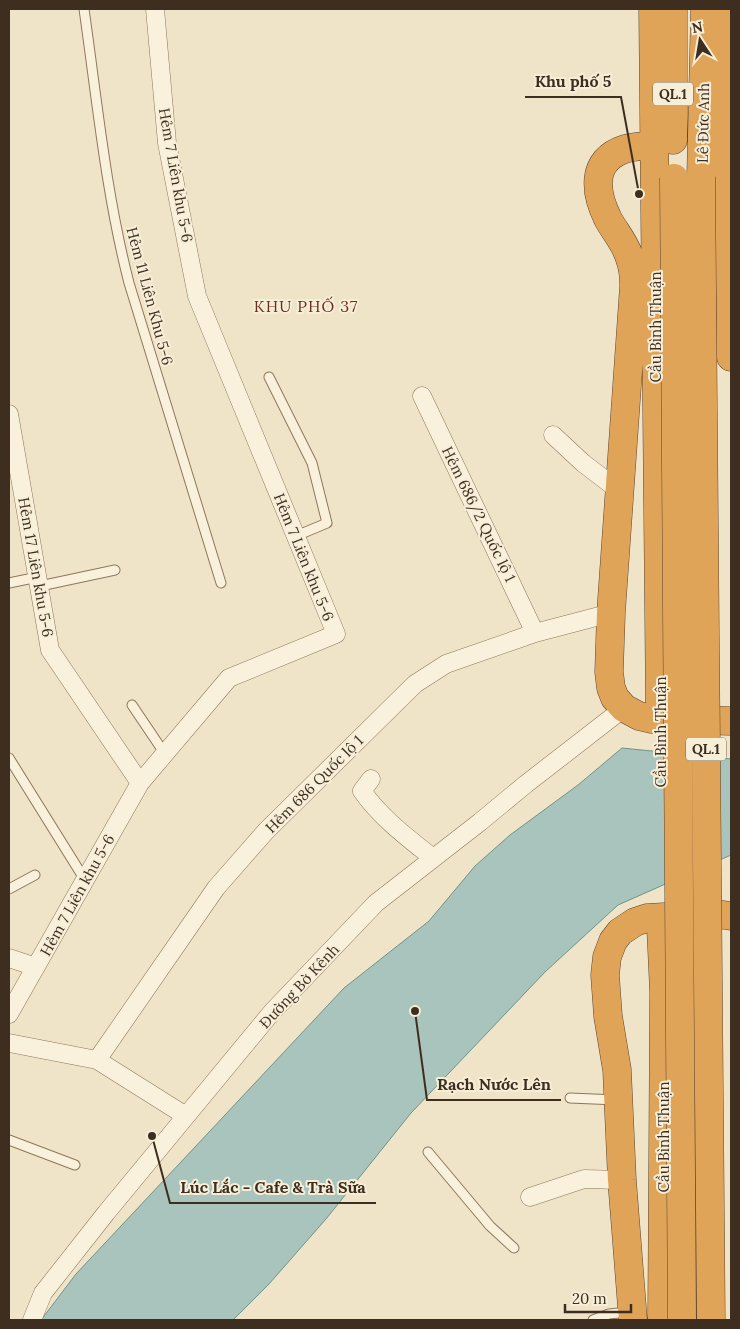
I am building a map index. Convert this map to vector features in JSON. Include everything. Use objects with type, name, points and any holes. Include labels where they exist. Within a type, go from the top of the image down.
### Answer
[{"type":"highway","name":"QL.1","points":[[653,9],[655,144]]},
{"type":"highway","name":"Lê Đức Anh","points":[[673,9],[674,178]]},
{"type":"highway","name":"Lê Đức Anh","points":[[705,9],[701,177],[711,1320]]},
{"type":"highway","name":"Lê Đức Anh","points":[[729,137],[731,9]]},
{"type":"highway","points":[[729,137],[731,357]]},
{"type":"highway","points":[[655,144],[633,147],[613,154],[605,162],[598,174],[598,191],[601,204],[629,256],[633,268],[634,286],[611,613],[609,672],[611,688],[615,698],[624,708],[639,716],[652,719],[731,721]]},
{"type":"highway","name":"Cầu Bình Thuận","points":[[655,144],[661,928],[664,992],[662,1320]]},
{"type":"highway","name":"Cầu Bình Thuận","points":[[674,178],[682,1320]]},
{"type":"highway","points":[[632,1316],[622,1180],[617,1070],[608,1016],[604,976],[606,957],[613,941],[620,932],[636,922],[647,918],[717,914],[731,916]]},
{"type":"street","name":"Hẻm 7 Liên khu 5-6","points":[[9,1014],[140,783],[229,678],[336,634],[197,296],[167,143],[155,9]]},
{"type":"street","name":"Hẻm 686/2 Quốc lộ 1","points":[[422,396],[535,633]]},
{"type":"street","name":"Hẻm 17 Liên khu 5-6","points":[[9,414],[50,650],[140,783]]},
{"type":"street","points":[[553,435],[583,463],[621,492]]},
{"type":"street","name":"Hẻm 686 Quốc lộ 1","points":[[97,1060],[216,888],[266,831],[415,684],[446,664],[535,633],[611,613]]},
{"type":"street","name":"Đường Bờ Kênh","points":[[32,1320],[43,1293],[186,1116],[272,1012],[376,903],[624,708]]},
{"type":"street","points":[[371,779],[362,791],[369,800],[392,826],[433,858]]},
{"type":"street","points":[[9,958],[36,966]]},
{"type":"street","points":[[9,1043],[97,1060],[186,1116]]},
{"type":"street","points":[[530,1197],[584,1180],[622,1180]]},
{"type":"lane","name":"Hẻm 11 Liên Khu 5-6","points":[[84,9],[106,169],[120,248],[221,583]]},
{"type":"lane","points":[[269,377],[312,464],[326,523],[296,536]]},
{"type":"lane","points":[[9,583],[39,582],[115,570]]},
{"type":"lane","points":[[132,705],[165,754]]},
{"type":"lane","points":[[9,758],[85,880]]},
{"type":"lane","points":[[9,889],[35,875]]},
{"type":"lane","points":[[570,1098],[619,1100]]},
{"type":"lane","points":[[9,1140],[75,1165]]},
{"type":"lane","points":[[428,1152],[490,1226],[514,1248]]},
{"type":"lane","points":[[593,1320],[609,1314],[632,1316]]},
{"type":"water","points":[[622,748],[731,759],[731,855],[618,905],[545,972],[411,1113],[326,1219],[269,1284],[233,1320],[41,1320],[76,1274],[344,988],[429,921],[475,866],[510,835],[578,785]]},
{"type":"place","name":"Khu phố 5","points":[[639,194]]},
{"type":"place","name":"Rạch Nước Lên","points":[[415,1011]]},
{"type":"place","name":"Lúc Lắc - Cafe & Trà Sữa","points":[[152,1136]]},
{"type":"district","name":"KHU PHỐ 37","points":[[306,306]]}]
